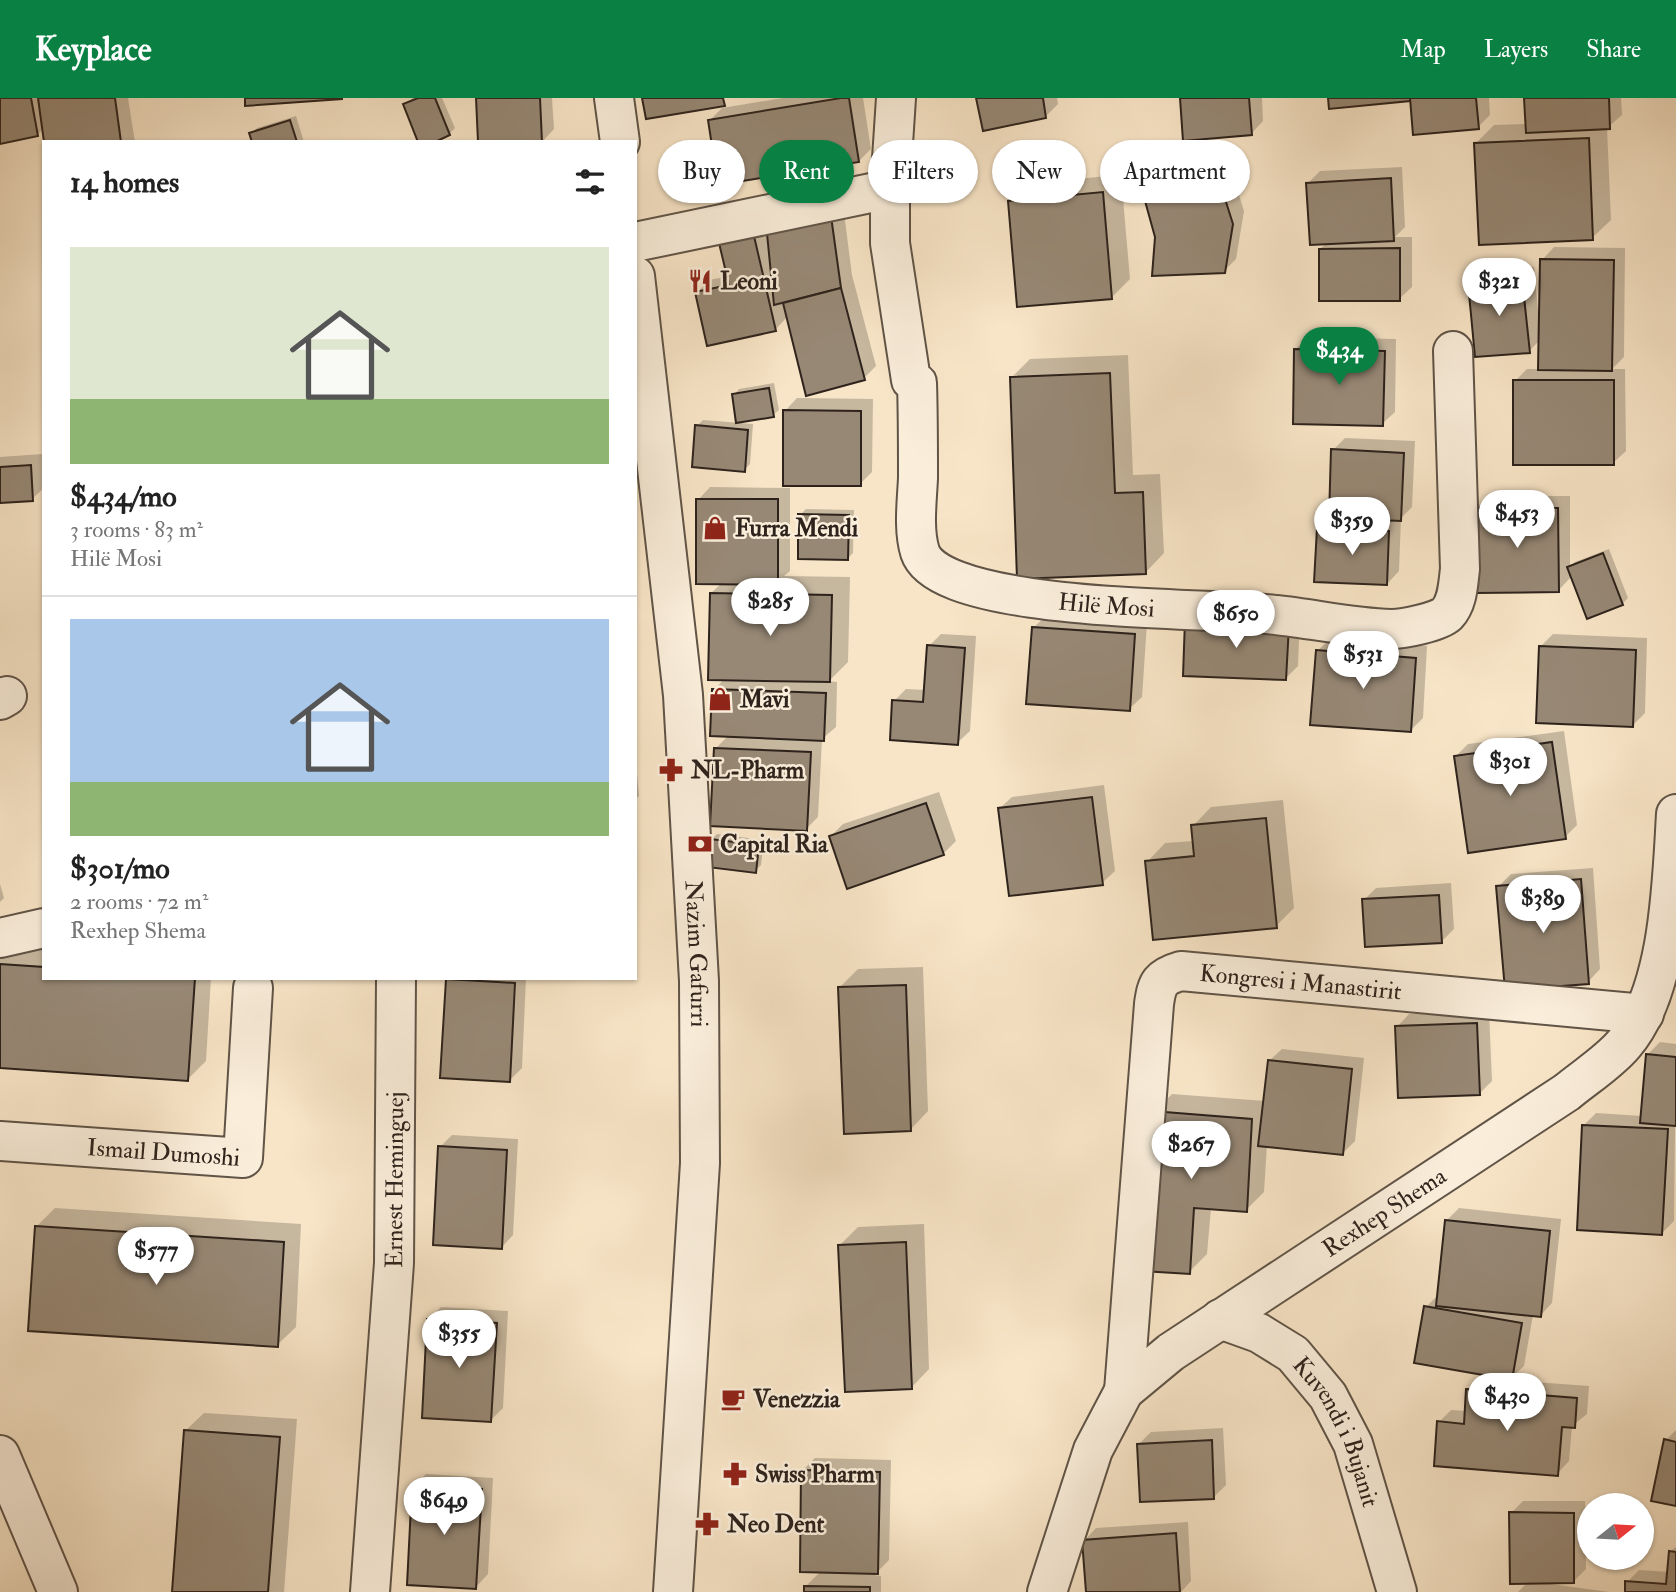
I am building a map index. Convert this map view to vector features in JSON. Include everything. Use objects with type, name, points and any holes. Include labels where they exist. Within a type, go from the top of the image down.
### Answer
[{"type":"street","points":[[614,98],[620,140]]},
{"type":"street","points":[[893,140],[896,98]]},
{"type":"street","points":[[637,242],[868,194]]},
{"type":"street","name":"Hilë Mosi","points":[[890,203],[890,243],[896,288],[911,380],[917,383],[917,527],[920,554],[940,574],[970,586],[1009,594],[1136,609],[1264,613],[1394,629],[1423,624],[1446,615],[1456,599],[1460,569],[1453,351]]},
{"type":"street","name":"Nazim Gafurri","points":[[637,293],[683,695],[699,981],[700,1163],[673,1592]]},
{"type":"street","name":"Rexhep Shema","points":[[1047,1592],[1093,1450],[1124,1391],[1171,1352],[1567,1092],[1624,1045],[1644,1014],[1659,973],[1672,872],[1676,814]]},
{"type":"street","points":[[0,938],[42,928]]},
{"type":"street","name":"Kongresi i Manastirit","points":[[1124,1391],[1154,1004],[1157,987],[1167,975],[1181,971],[1644,1014]]},
{"type":"street","name":"Ernest Heminguej","points":[[370,1592],[394,1264],[396,980]]},
{"type":"street","name":"Ismail Dumoshi","points":[[0,1141],[243,1158],[253,988]]},
{"type":"street","name":"Kuvendi i Bujanit","points":[[1220,1319],[1259,1333],[1293,1354],[1328,1396],[1353,1444],[1397,1592]]},
{"type":"street","points":[[0,1455],[58,1592]]},
{"type":"building","points":[[0,98],[31,98],[38,136],[0,144]]},
{"type":"building","points":[[38,98],[115,98],[121,140],[44,140]]},
{"type":"building","points":[[245,98],[342,98],[342,99],[245,106]]},
{"type":"building","points":[[418,98],[435,98],[450,135],[439,140],[417,140],[403,104]]},
{"type":"building","points":[[476,98],[540,98],[542,140],[478,140]]},
{"type":"building","points":[[642,98],[723,98],[725,106],[646,119]]},
{"type":"building","points":[[849,98],[859,162],[854,163],[854,140],[759,140],[759,178],[745,181],[745,140],[711,140],[708,120]]},
{"type":"building","points":[[976,98],[1043,98],[1046,118],[983,131]]},
{"type":"building","points":[[1180,98],[1249,98],[1252,135],[1183,140]]},
{"type":"building","points":[[1328,98],[1410,98],[1410,101],[1329,109]]},
{"type":"building","points":[[1410,98],[1476,98],[1479,129],[1413,135]]},
{"type":"building","points":[[1524,98],[1609,98],[1610,129],[1526,133]]},
{"type":"building","points":[[290,120],[296,140],[251,140],[249,133]]},
{"type":"building","points":[[1589,138],[1593,240],[1479,245],[1474,143]]},
{"type":"building","points":[[1391,178],[1394,241],[1310,245],[1306,183]]},
{"type":"building","points":[[1100,192],[1100,203],[1104,203],[1112,299],[1017,307],[1008,203],[1086,203],[1086,194]]},
{"type":"building","points":[[1146,203],[1226,203],[1233,224],[1225,273],[1152,276],[1155,237]]},
{"type":"building","points":[[831,216],[841,288],[774,305],[766,223]]},
{"type":"building","points":[[754,236],[776,331],[707,346],[695,292],[729,285],[719,243]]},
{"type":"building","points":[[1400,248],[1400,301],[1319,301],[1319,249]]},
{"type":"building","points":[[1540,259],[1614,260],[1612,371],[1538,370]]},
{"type":"building","points":[[1522,278],[1530,353],[1475,357],[1468,283]]},
{"type":"building","points":[[841,288],[865,380],[806,396],[783,303]]},
{"type":"building","points":[[1294,349],[1385,351],[1383,426],[1293,424]]},
{"type":"building","points":[[1110,373],[1115,493],[1143,492],[1146,574],[1017,579],[1010,377]]},
{"type":"building","points":[[1513,380],[1614,380],[1614,465],[1513,465]]},
{"type":"building","points":[[769,388],[774,417],[736,423],[732,394]]},
{"type":"building","points":[[783,410],[861,411],[861,486],[783,486]]},
{"type":"building","points":[[695,425],[748,430],[745,472],[692,467]]},
{"type":"building","points":[[1331,449],[1404,453],[1401,521],[1329,518]]},
{"type":"building","points":[[31,465],[33,501],[0,503],[0,467]]},
{"type":"building","points":[[696,499],[778,499],[778,585],[696,584]]},
{"type":"building","points":[[1475,508],[1558,508],[1559,592],[1476,593]]},
{"type":"building","points":[[798,514],[849,515],[848,560],[798,559]]},
{"type":"building","points":[[1317,528],[1389,531],[1387,585],[1314,582]]},
{"type":"building","points":[[1603,553],[1623,605],[1587,619],[1567,567]]},
{"type":"building","points":[[710,593],[832,595],[830,682],[708,680]]},
{"type":"building","points":[[1185,620],[1289,625],[1286,680],[1183,676]]},
{"type":"building","points":[[1032,627],[1135,634],[1130,711],[1026,704]]},
{"type":"building","points":[[927,645],[965,648],[958,745],[890,740],[892,700],[923,702]]},
{"type":"building","points":[[1539,646],[1636,650],[1633,727],[1536,723]]},
{"type":"building","points":[[1316,650],[1416,658],[1411,732],[1310,725]]},
{"type":"building","points":[[712,689],[826,693],[824,741],[710,736]]},
{"type":"building","points":[[1552,742],[1566,839],[1468,853],[1454,756]]},
{"type":"building","points":[[714,748],[811,752],[807,831],[710,826]]},
{"type":"building","points":[[1092,797],[1103,885],[1009,896],[998,808]]},
{"type":"building","points":[[926,803],[944,855],[847,889],[829,836]]},
{"type":"building","points":[[1266,818],[1277,928],[1153,940],[1145,861],[1194,856],[1191,825]]},
{"type":"building","points":[[710,839],[759,845],[756,873],[707,867]]},
{"type":"building","points":[[1581,879],[1589,984],[1505,990],[1496,886]]},
{"type":"building","points":[[1439,895],[1442,943],[1365,947],[1362,899]]},
{"type":"building","points":[[0,964],[42,967],[42,980],[195,980],[188,1081],[0,1068]]},
{"type":"building","points":[[446,980],[515,983],[510,1082],[440,1078]]},
{"type":"building","points":[[906,985],[911,1131],[844,1134],[838,987]]},
{"type":"building","points":[[1477,1023],[1480,1095],[1398,1098],[1395,1026]]},
{"type":"building","points":[[1646,1054],[1676,1057],[1676,1126],[1640,1123]]},
{"type":"building","points":[[1268,1060],[1352,1069],[1343,1155],[1258,1146]]},
{"type":"building","points":[[1152,1111],[1252,1119],[1247,1212],[1194,1208],[1190,1274],[1142,1271]]},
{"type":"building","points":[[1582,1125],[1668,1129],[1662,1235],[1577,1230]]},
{"type":"building","points":[[438,1146],[507,1150],[502,1249],[433,1245]]},
{"type":"building","points":[[1445,1220],[1550,1231],[1541,1317],[1436,1306]]},
{"type":"building","points":[[35,1226],[284,1242],[278,1347],[28,1331]]},
{"type":"building","points":[[906,1242],[912,1389],[845,1392],[838,1245]]},
{"type":"building","points":[[1424,1306],[1522,1323],[1512,1380],[1414,1363]]},
{"type":"building","points":[[427,1319],[497,1323],[491,1422],[422,1418]]},
{"type":"building","points":[[1466,1389],[1577,1398],[1575,1428],[1562,1427],[1558,1476],[1434,1466],[1437,1421],[1464,1424]]},
{"type":"building","points":[[184,1430],[280,1437],[268,1592],[172,1592]]},
{"type":"building","points":[[1664,1439],[1676,1442],[1676,1506],[1654,1502],[1653,1493]]},
{"type":"building","points":[[1212,1440],[1214,1499],[1140,1502],[1137,1444]]},
{"type":"building","points":[[801,1470],[880,1472],[878,1574],[800,1572]]},
{"type":"building","points":[[412,1486],[482,1489],[476,1589],[407,1585]]},
{"type":"building","points":[[1509,1512],[1574,1513],[1574,1583],[1510,1584]]},
{"type":"building","points":[[1176,1533],[1180,1592],[1086,1592],[1082,1540]]},
{"type":"building","points":[[1669,1551],[1676,1552],[1676,1592],[1625,1592],[1625,1581],[1666,1584]]},
{"type":"building","points":[[804,1586],[870,1587],[870,1592],[804,1592]]},
{"type":"place","name":"Leoni","points":[[700,281]]},
{"type":"place","name":"Furra Mendi","points":[[715,528]]},
{"type":"place","name":"Mavi","points":[[720,699]]},
{"type":"place","name":"NL-Pharm","points":[[671,770]]},
{"type":"place","name":"Capital Ria","points":[[700,844]]},
{"type":"place","name":"Venezzia","points":[[733,1399]]},
{"type":"place","name":"Swiss Pharm","points":[[735,1474]]},
{"type":"place","name":"Neo Dent","points":[[707,1524]]}]
